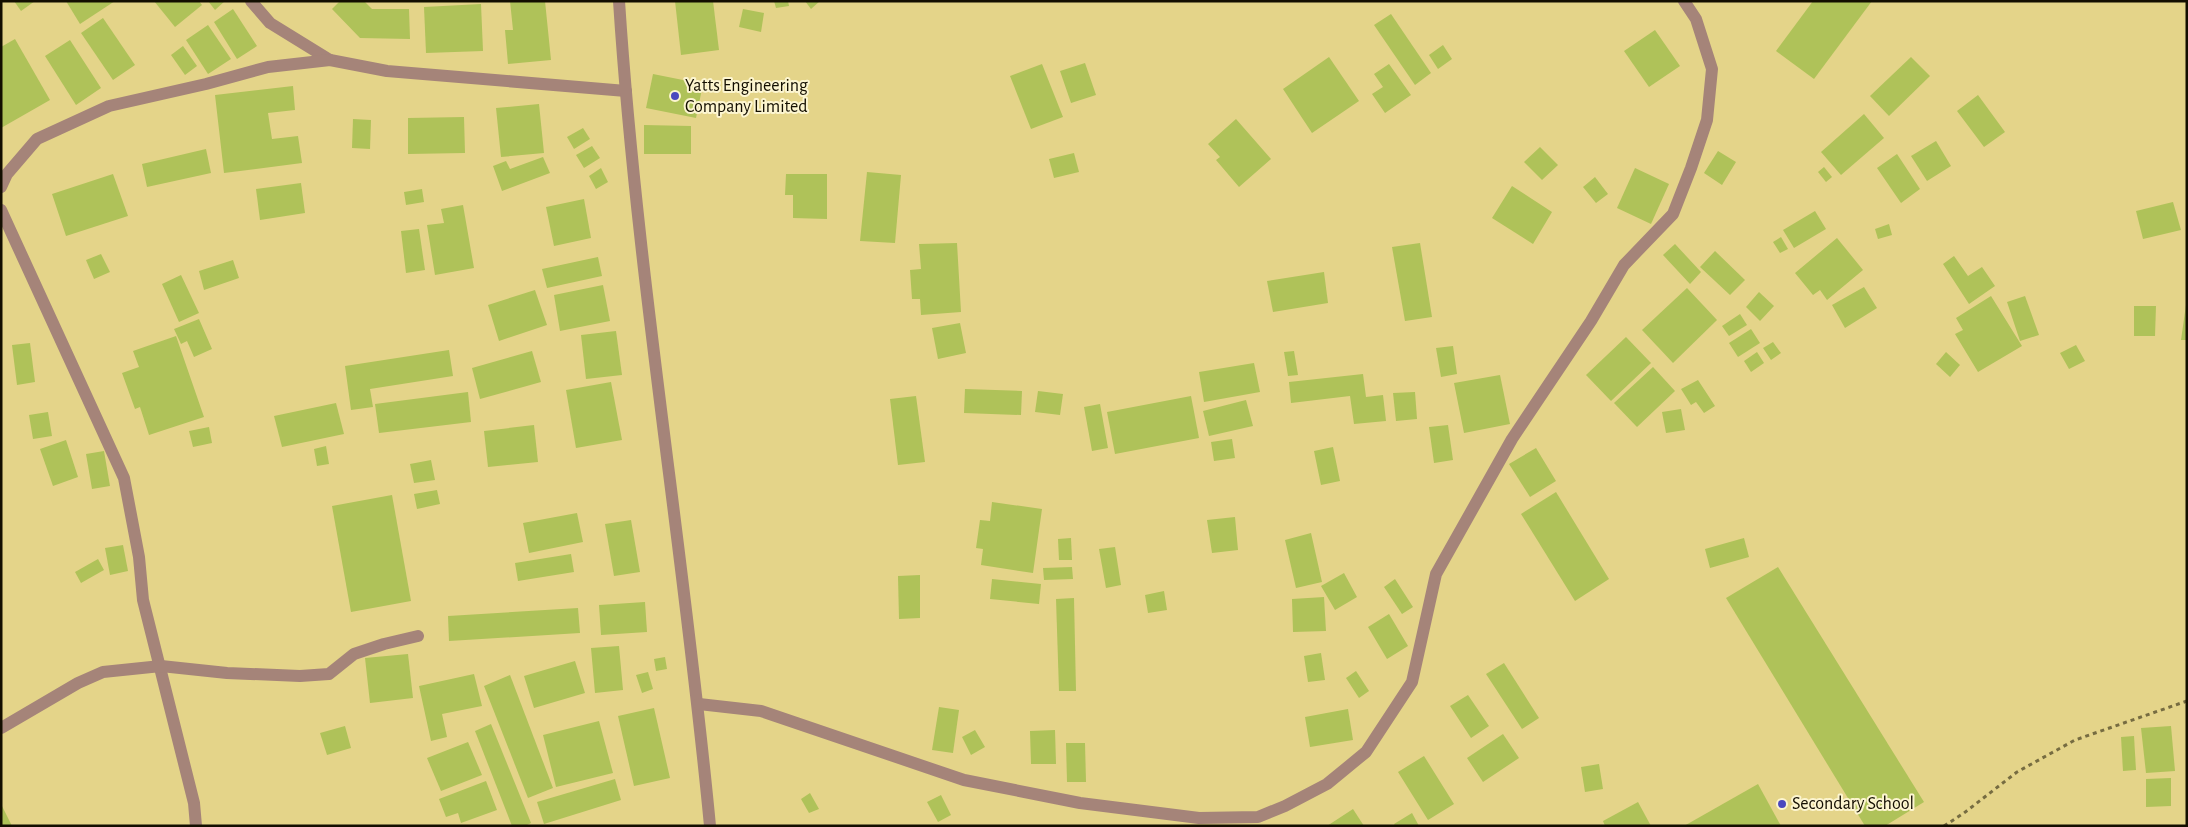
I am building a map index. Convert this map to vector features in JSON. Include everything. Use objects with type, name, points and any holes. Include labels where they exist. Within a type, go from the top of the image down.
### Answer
[{"type":"street","points":[[251,1],[270,23],[330,60]]},
{"type":"street","points":[[619,1],[626,91],[652,336],[699,704],[710,826]]},
{"type":"street","points":[[699,704],[761,711],[964,780],[1080,803],[1200,818],[1261,821],[1284,806],[1327,784],[1366,752],[1412,682],[1436,574],[1512,438],[1591,321],[1624,265],[1672,214],[1691,168],[1707,120],[1712,69],[1696,19],[1684,1]]},
{"type":"street","points":[[1,187],[7,174],[38,139],[109,106],[206,84],[268,67],[330,60],[387,72],[626,91]]},
{"type":"street","points":[[1,210],[124,478],[139,557],[143,600],[194,803],[196,826]]},
{"type":"street","points":[[1,728],[71,687],[103,672],[161,666],[227,673],[300,676],[329,674],[354,654],[384,644],[418,636]]},
{"type":"path","points":[[1944,826],[2017,772],[2075,740],[2187,701]]},
{"type":"building","points":[[14,1],[35,1],[21,11]]},
{"type":"building","points":[[66,1],[115,1],[80,24]]},
{"type":"building","points":[[154,1],[199,1],[202,5],[175,27]]},
{"type":"building","points":[[208,1],[225,1],[215,10]]},
{"type":"building","points":[[340,1],[364,1],[372,9],[409,9],[410,39],[360,38],[332,9]]},
{"type":"building","points":[[510,1],[545,1],[551,60],[508,64],[505,30],[513,30]]},
{"type":"building","points":[[675,1],[713,1],[719,50],[681,55]]},
{"type":"building","points":[[774,1],[788,1],[789,6],[776,8]]},
{"type":"building","points":[[805,1],[820,1],[811,9]]},
{"type":"building","points":[[1813,1],[1872,1],[1814,79],[1776,51]]},
{"type":"building","points":[[481,4],[483,51],[426,53],[424,7]]},
{"type":"building","points":[[233,9],[257,46],[237,59],[214,22]]},
{"type":"building","points":[[743,9],[764,13],[761,32],[739,27]]},
{"type":"building","points":[[1391,14],[1431,73],[1415,85],[1374,25]]},
{"type":"building","points":[[103,18],[135,65],[113,80],[81,33]]},
{"type":"building","points":[[208,25],[231,59],[208,74],[186,40]]},
{"type":"building","points":[[1655,30],[1680,66],[1649,87],[1624,51]]},
{"type":"building","points":[[15,39],[50,100],[1,128],[1,47]]},
{"type":"building","points":[[70,40],[101,88],[76,105],[45,56]]},
{"type":"building","points":[[1443,45],[1452,59],[1438,69],[1429,55]]},
{"type":"building","points":[[183,46],[197,66],[185,75],[171,55]]},
{"type":"building","points":[[1329,57],[1359,101],[1312,133],[1283,89]]},
{"type":"building","points":[[1911,57],[1930,76],[1889,116],[1870,96]]},
{"type":"building","points":[[1085,63],[1096,95],[1071,103],[1060,71]]},
{"type":"building","points":[[1042,64],[1063,117],[1031,129],[1010,76]]},
{"type":"building","points":[[1389,64],[1411,95],[1385,113],[1372,94],[1383,87],[1374,74]]},
{"type":"building","name":"Yatts Engineering Company Limited","points":[[653,74],[703,84],[696,118],[646,108]]},
{"type":"building","points":[[293,86],[295,110],[268,113],[272,139],[298,136],[302,163],[224,173],[215,95]]},
{"type":"building","points":[[1978,95],[2005,132],[1984,147],[1957,111]]},
{"type":"building","points":[[539,104],[544,153],[501,157],[496,108]]},
{"type":"building","points":[[1864,114],[1884,138],[1841,175],[1821,152]]},
{"type":"building","points":[[464,117],[465,153],[408,154],[408,118]]},
{"type":"building","points":[[353,119],[371,120],[370,149],[352,148]]},
{"type":"building","points":[[1236,119],[1271,159],[1239,187],[1216,160],[1220,157],[1208,144]]},
{"type":"building","points":[[644,125],[691,126],[691,154],[644,154]]},
{"type":"building","points":[[583,128],[590,139],[574,149],[567,137]]},
{"type":"building","points":[[1936,141],[1951,166],[1927,181],[1911,156]]},
{"type":"building","points":[[592,146],[600,158],[584,168],[576,155]]},
{"type":"building","points":[[1540,147],[1558,165],[1542,180],[1524,162]]},
{"type":"building","points":[[206,149],[211,173],[147,187],[142,164]]},
{"type":"building","points":[[1718,151],[1736,162],[1722,185],[1704,173]]},
{"type":"building","points":[[1074,153],[1079,172],[1054,178],[1049,159]]},
{"type":"building","points":[[1897,154],[1920,189],[1901,203],[1877,168]]},
{"type":"building","points":[[543,157],[550,173],[502,191],[493,166],[506,161],[510,169]]},
{"type":"building","points":[[1824,167],[1832,177],[1826,182],[1818,172]]},
{"type":"building","points":[[601,168],[608,182],[596,189],[589,176]]},
{"type":"building","points":[[1635,168],[1669,184],[1651,224],[1617,208]]},
{"type":"building","points":[[867,172],[901,175],[895,243],[860,241]]},
{"type":"building","points":[[113,174],[128,216],[66,236],[52,194]]},
{"type":"building","points":[[786,174],[827,174],[827,219],[793,218],[793,195],[785,195]]},
{"type":"building","points":[[1595,177],[1608,194],[1596,203],[1583,187]]},
{"type":"building","points":[[301,183],[305,213],[260,220],[256,189]]},
{"type":"building","points":[[1512,186],[1552,212],[1533,244],[1492,218]]},
{"type":"building","points":[[422,189],[424,202],[406,205],[404,192]]},
{"type":"building","points":[[584,199],[591,238],[554,246],[546,207]]},
{"type":"building","points":[[2173,202],[2181,230],[2143,239],[2136,211]]},
{"type":"building","points":[[463,205],[474,268],[435,275],[427,225],[444,223],[441,209]]},
{"type":"building","points":[[1815,211],[1826,229],[1794,248],[1783,230]]},
{"type":"building","points":[[1889,224],[1892,235],[1878,239],[1875,229]]},
{"type":"building","points":[[419,229],[425,270],[406,273],[401,231]]},
{"type":"building","points":[[1781,237],[1788,249],[1780,253],[1773,242]]},
{"type":"building","points":[[1837,238],[1863,270],[1827,300],[1820,290],[1813,295],[1795,273]]},
{"type":"building","points":[[957,243],[961,312],[921,315],[920,299],[912,299],[910,270],[921,269],[919,244]]},
{"type":"building","points":[[1420,243],[1432,317],[1405,321],[1392,247]]},
{"type":"building","points":[[1675,244],[1701,272],[1690,284],[1663,255]]},
{"type":"building","points":[[1715,251],[1745,280],[1730,295],[1700,267]]},
{"type":"building","points":[[101,254],[110,272],[94,279],[86,260]]},
{"type":"building","points":[[1954,256],[1968,276],[1982,267],[1995,286],[1969,304],[1943,264]]},
{"type":"building","points":[[598,257],[602,276],[547,288],[542,269]]},
{"type":"building","points":[[233,260],[239,278],[204,290],[199,271]]},
{"type":"building","points":[[1324,272],[1328,303],[1273,312],[1267,281]]},
{"type":"building","points":[[181,275],[199,313],[179,322],[162,284]]},
{"type":"building","points":[[603,285],[610,321],[560,331],[554,295]]},
{"type":"building","points":[[1864,287],[1877,308],[1845,328],[1832,305]]},
{"type":"building","points":[[1687,288],[1717,320],[1673,363],[1642,330]]},
{"type":"building","points":[[535,290],[547,325],[499,341],[488,305]]},
{"type":"building","points":[[1759,292],[1774,306],[1760,321],[1746,307]]},
{"type":"building","points":[[1991,296],[2022,346],[1978,372],[1955,334],[1963,330],[1956,318]]},
{"type":"building","points":[[2025,296],[2039,335],[2020,341],[2007,302]]},
{"type":"building","points":[[2186,305],[2187,340],[2181,340]]},
{"type":"building","points":[[2134,306],[2156,306],[2155,336],[2134,336]]},
{"type":"building","points":[[1740,314],[1747,325],[1729,336],[1722,326]]},
{"type":"building","points":[[199,319],[212,349],[194,357],[187,341],[181,344],[174,329]]},
{"type":"building","points":[[960,323],[966,353],[938,359],[932,328]]},
{"type":"building","points":[[1751,329],[1760,343],[1738,357],[1729,343]]},
{"type":"building","points":[[616,331],[622,375],[586,379],[581,335]]},
{"type":"building","points":[[176,336],[204,417],[149,435],[140,407],[135,409],[122,373],[139,367],[133,351]]},
{"type":"building","points":[[1626,337],[1651,363],[1611,401],[1586,375]]},
{"type":"building","points":[[1773,342],[1781,353],[1771,360],[1763,348]]},
{"type":"building","points":[[30,343],[35,382],[17,385],[12,345]]},
{"type":"building","points":[[2076,345],[2085,361],[2069,369],[2060,353]]},
{"type":"building","points":[[1453,346],[1457,374],[1441,377],[1436,348]]},
{"type":"building","points":[[449,350],[453,376],[370,389],[373,407],[351,410],[345,366]]},
{"type":"building","points":[[532,351],[541,382],[480,399],[472,368]]},
{"type":"building","points":[[1294,351],[1298,375],[1288,376],[1284,352]]},
{"type":"building","points":[[1757,352],[1764,363],[1751,372],[1744,361]]},
{"type":"building","points":[[1946,352],[1960,365],[1950,377],[1936,364]]},
{"type":"building","points":[[1254,363],[1260,392],[1204,402],[1199,372]]},
{"type":"building","points":[[1653,367],[1675,391],[1637,427],[1614,403]]},
{"type":"building","points":[[1363,374],[1366,397],[1383,395],[1386,421],[1354,424],[1350,396],[1291,403],[1289,382]]},
{"type":"building","points":[[1500,375],[1510,424],[1464,433],[1454,383]]},
{"type":"building","points":[[1698,380],[1715,406],[1704,413],[1696,402],[1691,405],[1681,389]]},
{"type":"building","points":[[611,382],[622,440],[576,448],[566,390]]},
{"type":"building","points":[[965,389],[1022,391],[1021,415],[964,413]]},
{"type":"building","points":[[1038,391],[1063,394],[1060,415],[1035,412]]},
{"type":"building","points":[[468,392],[471,422],[379,433],[375,404]]},
{"type":"building","points":[[1415,392],[1417,419],[1396,421],[1393,393]]},
{"type":"building","points":[[916,396],[925,462],[898,465],[890,399]]},
{"type":"building","points":[[1191,396],[1199,438],[1115,454],[1107,412]]},
{"type":"building","points":[[1246,400],[1253,426],[1209,436],[1203,411]]},
{"type":"building","points":[[336,403],[344,434],[282,447],[274,416]]},
{"type":"building","points":[[1100,404],[1108,448],[1092,451],[1084,407]]},
{"type":"building","points":[[1681,409],[1685,430],[1666,433],[1662,412]]},
{"type":"building","points":[[48,412],[52,436],[33,439],[29,415]]},
{"type":"building","points":[[534,425],[538,462],[488,467],[484,431]]},
{"type":"building","points":[[1448,425],[1453,460],[1434,463],[1429,427]]},
{"type":"building","points":[[209,427],[212,443],[193,447],[189,431]]},
{"type":"building","points":[[1232,439],[1235,458],[1214,461],[1211,442]]},
{"type":"building","points":[[66,440],[78,477],[53,486],[40,449]]},
{"type":"building","points":[[326,446],[329,464],[317,466],[314,449]]},
{"type":"building","points":[[1333,447],[1340,481],[1321,485],[1314,451]]},
{"type":"building","points":[[1536,448],[1556,481],[1530,497],[1509,464]]},
{"type":"building","points":[[104,451],[110,486],[92,489],[86,454]]},
{"type":"building","points":[[431,460],[435,480],[414,483],[410,464]]},
{"type":"building","points":[[437,490],[440,504],[417,509],[414,494]]},
{"type":"building","points":[[1556,492],[1609,579],[1575,601],[1521,514]]},
{"type":"building","points":[[392,495],[411,601],[351,612],[332,506]]},
{"type":"building","points":[[992,502],[1042,509],[1033,573],[981,565],[983,549],[976,548],[980,520],[990,521]]},
{"type":"building","points":[[577,513],[583,542],[529,553],[523,523]]},
{"type":"building","points":[[1235,517],[1238,550],[1212,553],[1207,520]]},
{"type":"building","points":[[631,520],[640,572],[614,576],[605,524]]},
{"type":"building","points":[[1311,533],[1322,582],[1296,588],[1285,540]]},
{"type":"building","points":[[1071,538],[1072,560],[1059,560],[1058,539]]},
{"type":"building","points":[[1744,538],[1749,557],[1710,568],[1705,549]]},
{"type":"building","points":[[123,545],[128,571],[110,575],[105,548]]},
{"type":"building","points":[[1115,547],[1121,585],[1106,588],[1099,549]]},
{"type":"building","points":[[571,554],[574,572],[518,581],[515,563]]},
{"type":"building","points":[[98,559],[104,570],[81,583],[75,572]]},
{"type":"building","points":[[1072,567],[1073,579],[1044,580],[1043,568]]},
{"type":"building","points":[[1778,567],[1924,802],[1885,826],[1865,826],[1726,598]]},
{"type":"building","points":[[1344,573],[1357,597],[1335,610],[1321,586]]},
{"type":"building","points":[[920,575],[920,618],[899,619],[898,576]]},
{"type":"building","points":[[992,579],[1041,584],[1039,604],[990,599]]},
{"type":"building","points":[[1395,579],[1413,607],[1402,614],[1384,587]]},
{"type":"building","points":[[1164,591],[1167,610],[1148,613],[1145,595]]},
{"type":"building","points":[[1324,597],[1326,631],[1293,632],[1292,599]]},
{"type":"building","points":[[1074,598],[1076,691],[1059,691],[1056,599]]},
{"type":"building","points":[[645,602],[647,632],[601,635],[599,605]]},
{"type":"building","points":[[578,608],[580,633],[449,641],[448,616]]},
{"type":"building","points":[[1389,614],[1408,646],[1387,659],[1368,627]]},
{"type":"building","points":[[619,646],[623,690],[595,693],[591,648]]},
{"type":"building","points":[[1321,653],[1325,680],[1308,682],[1304,656]]},
{"type":"building","points":[[408,654],[413,698],[370,703],[365,658]]},
{"type":"building","points":[[665,657],[667,669],[656,671],[654,659]]},
{"type":"building","points":[[575,661],[585,693],[534,708],[524,676]]},
{"type":"building","points":[[1504,663],[1539,718],[1522,729],[1486,674]]},
{"type":"building","points":[[1356,671],[1369,691],[1359,698],[1346,678]]},
{"type":"building","points":[[648,672],[653,689],[642,693],[636,675]]},
{"type":"building","points":[[474,674],[482,706],[442,714],[447,737],[431,741],[419,686]]},
{"type":"building","points":[[510,675],[553,788],[528,798],[484,686]]},
{"type":"building","points":[[1468,695],[1489,726],[1471,738],[1450,706]]},
{"type":"building","points":[[939,707],[959,710],[953,753],[932,750]]},
{"type":"building","points":[[654,708],[670,778],[634,786],[618,716]]},
{"type":"building","points":[[1348,709],[1353,740],[1310,747],[1305,717]]},
{"type":"building","points":[[599,721],[613,773],[556,787],[543,735]]},
{"type":"building","points":[[491,724],[531,823],[525,826],[512,826],[475,731]]},
{"type":"building","points":[[345,726],[351,748],[327,755],[320,733]]},
{"type":"building","points":[[2171,726],[2175,771],[2146,773],[2141,728]]},
{"type":"building","points":[[975,730],[985,747],[971,755],[962,737]]},
{"type":"building","points":[[1055,730],[1056,764],[1031,764],[1030,731]]},
{"type":"building","points":[[1503,734],[1519,758],[1483,782],[1467,758]]},
{"type":"building","points":[[2134,736],[2136,770],[2123,771],[2121,737]]},
{"type":"building","points":[[468,742],[482,775],[441,791],[427,758]]},
{"type":"building","points":[[1066,743],[1085,743],[1086,782],[1067,782]]},
{"type":"building","points":[[1424,756],[1454,804],[1428,820],[1398,772]]},
{"type":"building","points":[[1599,764],[1603,789],[1585,792],[1581,767]]},
{"type":"building","points":[[2171,778],[2171,806],[2146,807],[2146,779]]},
{"type":"building","points":[[615,779],[621,800],[544,824],[537,802]]},
{"type":"building","points":[[486,781],[497,810],[461,823],[458,813],[446,817],[439,799]]},
{"type":"building","points":[[1758,784],[1781,826],[1684,826]]},
{"type":"building","points":[[810,793],[819,809],[809,813],[801,799]]},
{"type":"building","points":[[941,795],[951,815],[938,822],[927,802]]},
{"type":"building","points":[[1638,802],[1651,826],[1605,826],[1603,821]]},
{"type":"building","points":[[1,804],[12,826],[1,826]]},
{"type":"building","points":[[1353,809],[1364,826],[1327,826]]},
{"type":"building","points":[[1412,813],[1419,826],[1395,826],[1394,824]]},
{"type":"place","name":"Yatts Engineering Company Limited","points":[[675,96]]},
{"type":"place","name":"Secondary School","points":[[1782,804]]}]
